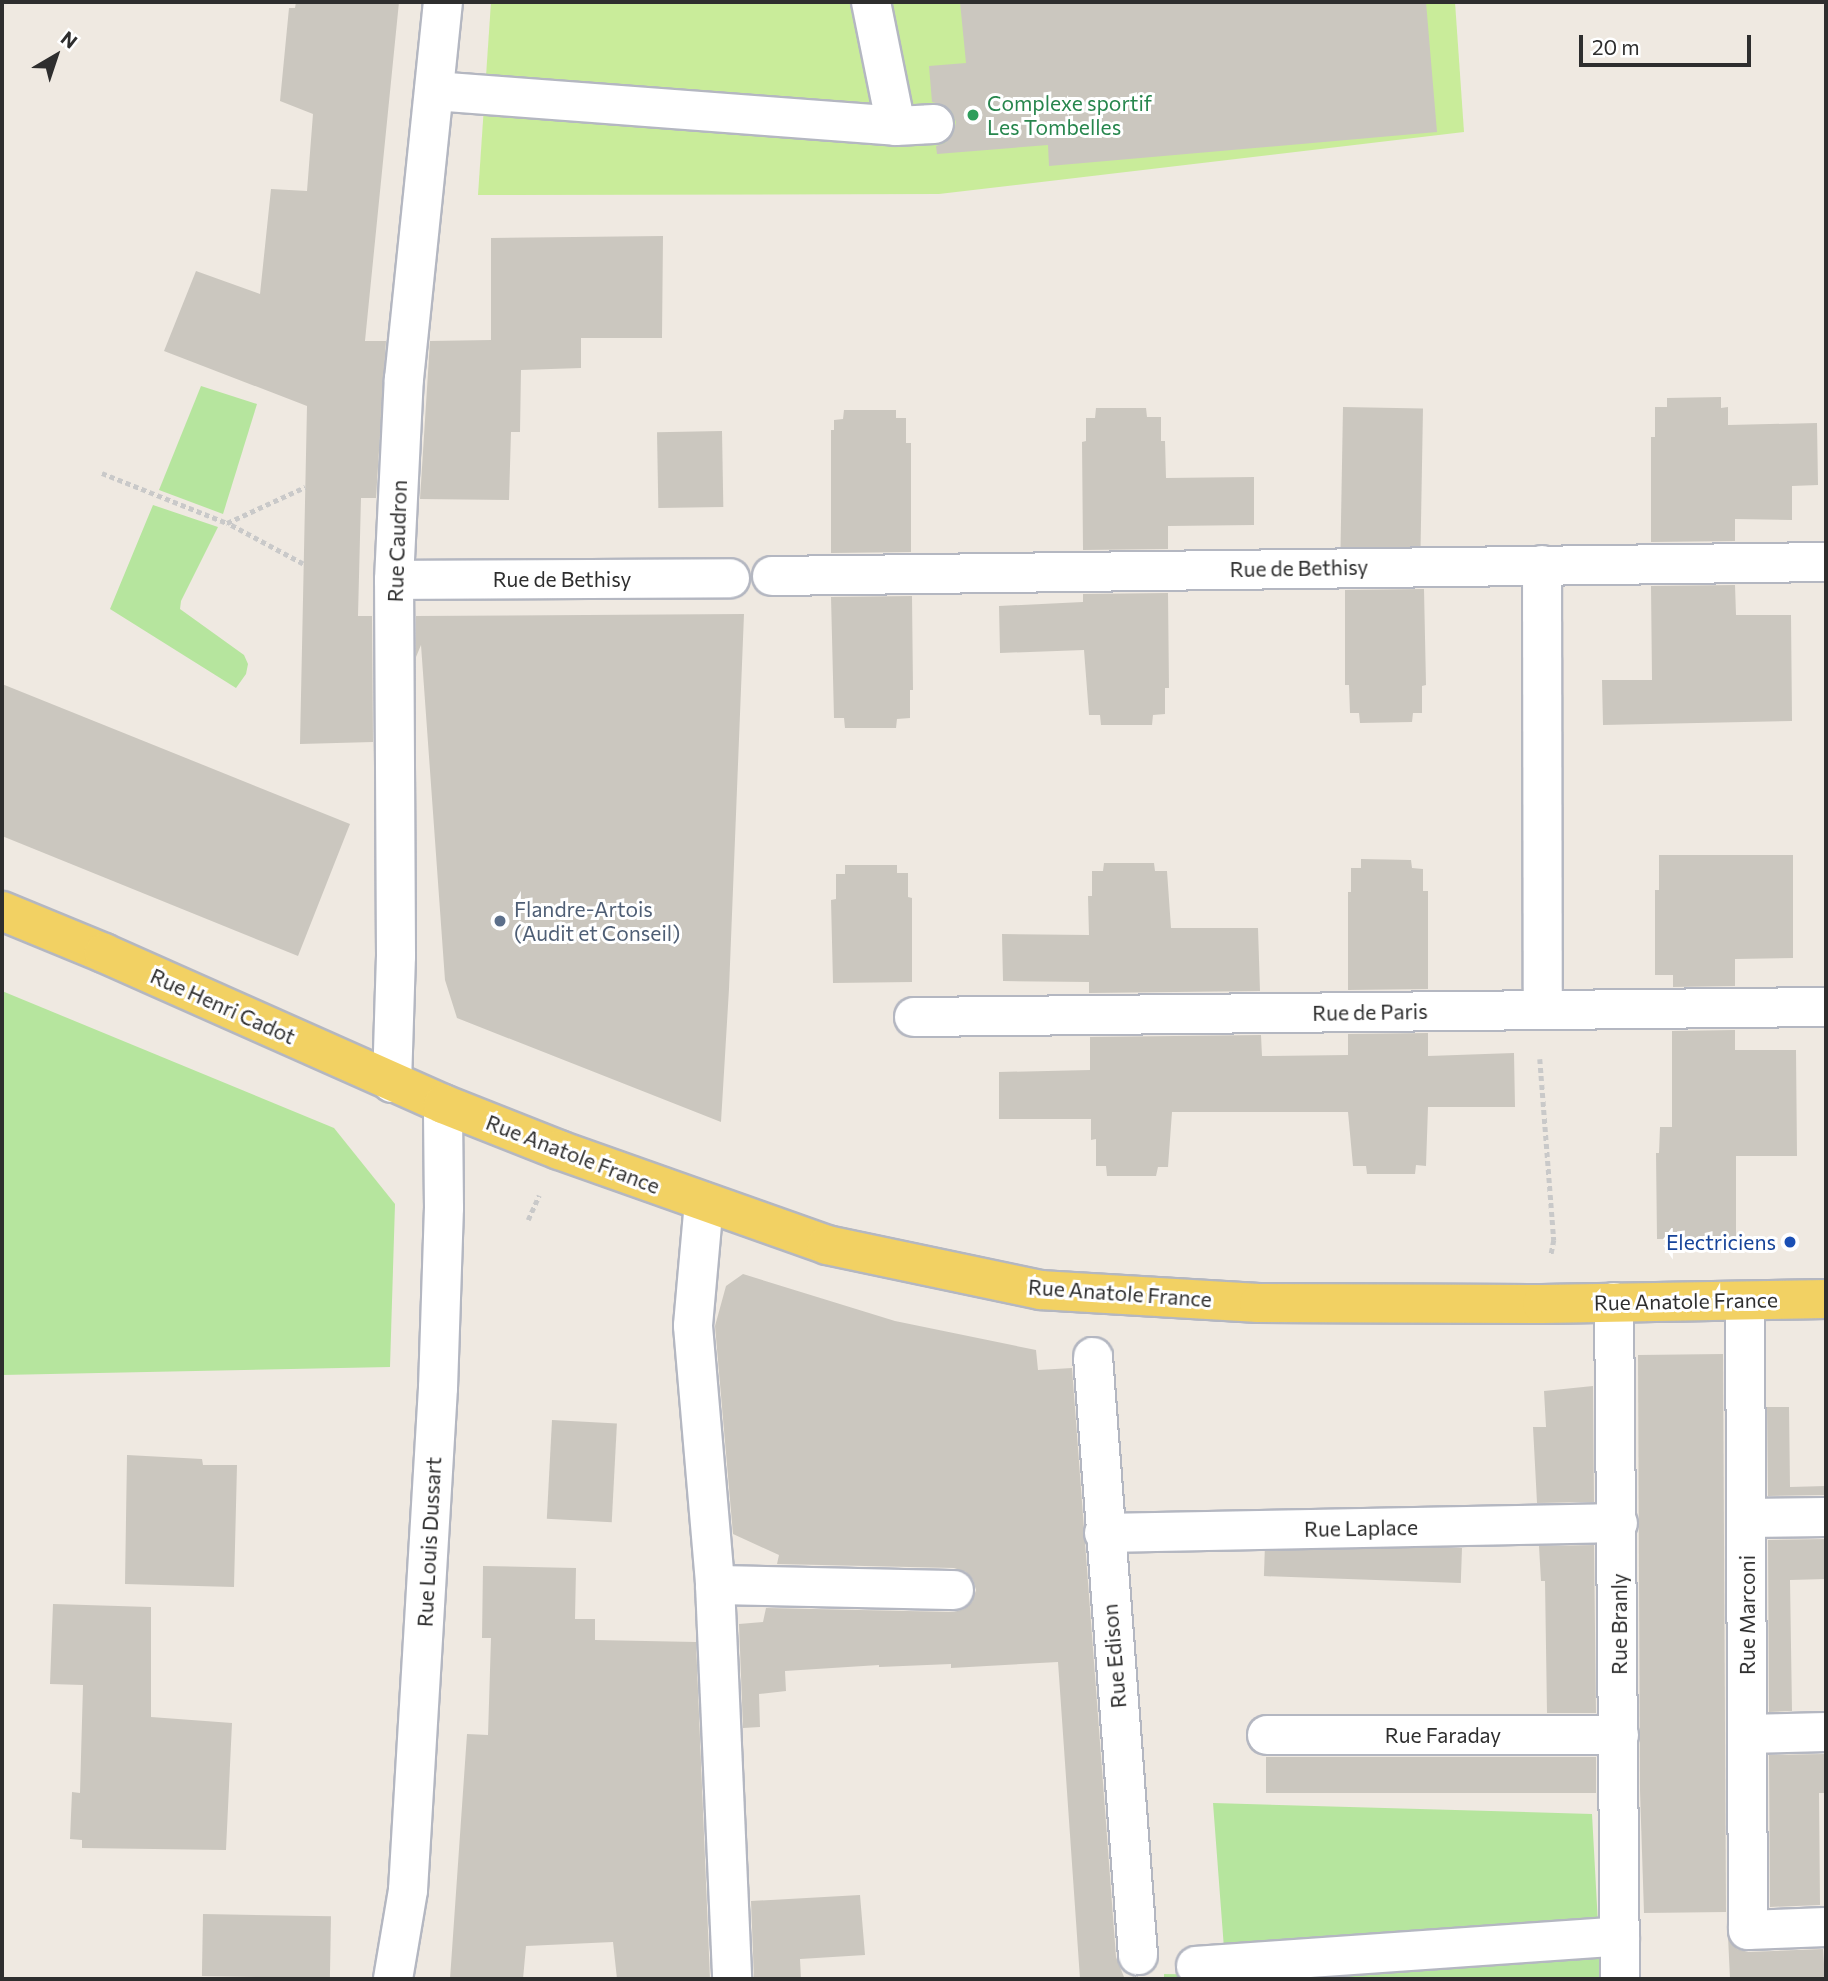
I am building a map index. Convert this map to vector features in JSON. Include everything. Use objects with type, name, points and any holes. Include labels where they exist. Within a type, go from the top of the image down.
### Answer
[{"type":"main road","name":"Rue Henri Cadot","points":[[2,911],[104,953],[443,1104]]},
{"type":"main road","name":"Rue Anatole France","points":[[443,1104],[827,1245],[1040,1290],[1259,1303],[1542,1304],[1826,1299]]},
{"type":"street","name":"Rue Caudron","points":[[392,1083],[396,956],[394,580],[404,379],[443,2]]},
{"type":"street","points":[[871,2],[896,125]]},
{"type":"street","points":[[434,91],[896,125],[934,124]]},
{"type":"street","name":"Rue de Bethisy","points":[[772,576],[1826,562]]},
{"type":"street","points":[[1542,565],[1543,1009]]},
{"type":"street","name":"Rue de Bethisy","points":[[394,580],[730,578]]},
{"type":"street","name":"Rue de Paris","points":[[914,1017],[1826,1007]]},
{"type":"street","name":"Rue Louis Dussart","points":[[393,1979],[408,1890],[437,1402],[444,1208],[443,1104]]},
{"type":"street","points":[[704,1202],[693,1326],[715,1585],[732,1979]]},
{"type":"street","name":"Rue Marconi","points":[[1745,1301],[1748,1930],[1826,1927]]},
{"type":"street","name":"Rue Branly","points":[[1614,1302],[1620,1954]]},
{"type":"street","name":"Rue Edison","points":[[1093,1357],[1104,1532],[1138,1955]]},
{"type":"street","points":[[1747,1518],[1826,1517]]},
{"type":"street","name":"Rue Laplace","points":[[1104,1532],[1618,1523]]},
{"type":"street","points":[[715,1585],[954,1590]]},
{"type":"street","points":[[1748,1734],[1826,1732]]},
{"type":"street","name":"Rue Faraday","points":[[1267,1735],[1619,1735]]},
{"type":"street","points":[[1196,1966],[1620,1954]]},
{"type":"path","points":[[103,472],[228,523],[303,564]]},
{"type":"path","points":[[228,523],[305,487]]},
{"type":"path","points":[[1542,1304],[1554,1240],[1540,1074],[1543,1009]]},
{"type":"green space","name":"Complexe sportif Les Tombelles","points":[[491,2],[1455,2],[1464,132],[939,194],[478,195]]},
{"type":"green space","points":[[201,386],[257,404],[223,514],[159,490]]},
{"type":"green space","points":[[153,505],[218,527],[181,601],[180,609],[244,655],[248,664],[246,674],[236,688],[110,609]]},
{"type":"green space","points":[[2,991],[334,1128],[395,1204],[390,1367],[2,1375]]},
{"type":"green space","points":[[1213,1803],[1592,1814],[1601,1979],[1164,1979],[1164,1974],[1226,1975]]},
{"type":"building","points":[[296,2],[399,2],[365,341],[386,341],[376,498],[361,498],[358,616],[372,616],[373,742],[300,744],[307,406],[164,351],[196,271],[260,294],[271,189],[307,191],[313,114],[280,101],[289,8],[295,8]]},
{"type":"building","points":[[960,2],[1426,2],[1437,132],[1049,166],[1048,145],[937,154],[936,146],[945,143],[953,134],[956,122],[952,112],[944,105],[932,102],[929,66],[966,63]]},
{"type":"building","points":[[663,236],[662,338],[581,338],[581,368],[521,370],[520,432],[511,432],[509,500],[420,499],[430,341],[491,340],[491,238]]},
{"type":"building","points":[[1721,397],[1721,408],[1728,407],[1728,425],[1817,423],[1818,485],[1792,486],[1792,520],[1735,519],[1735,541],[1651,542],[1651,437],[1655,437],[1655,407],[1667,407],[1667,398]]},
{"type":"building","points":[[1343,407],[1423,408],[1421,548],[1341,547]]},
{"type":"building","points":[[1096,408],[1146,408],[1147,417],[1161,417],[1166,478],[1254,477],[1254,525],[1168,526],[1168,549],[1083,550],[1082,442],[1086,441],[1086,418],[1095,418]]},
{"type":"building","points":[[844,410],[896,410],[896,418],[906,418],[906,443],[911,443],[911,552],[831,553],[831,430],[834,430],[834,420],[843,419]]},
{"type":"building","points":[[722,431],[723,507],[658,508],[657,432]]},
{"type":"building","points":[[1735,585],[1736,615],[1791,615],[1792,721],[1603,725],[1602,680],[1652,680],[1651,586]]},
{"type":"building","points":[[1424,589],[1426,685],[1422,686],[1422,713],[1413,713],[1412,722],[1360,723],[1359,713],[1350,713],[1349,685],[1345,685],[1345,590]]},
{"type":"building","points":[[1168,593],[1169,688],[1165,688],[1165,714],[1153,715],[1152,725],[1101,725],[1100,715],[1089,715],[1084,650],[1000,653],[999,606],[1083,602],[1083,594]]},
{"type":"building","points":[[912,596],[913,690],[910,690],[910,718],[897,719],[896,728],[845,728],[844,718],[834,718],[831,597]]},
{"type":"building","points":[[744,614],[721,1122],[457,1018],[445,980],[421,645],[416,657],[416,616]]},
{"type":"building","points":[[2,684],[350,824],[298,956],[2,836]]},
{"type":"building","points":[[1659,855],[1793,855],[1793,958],[1735,959],[1735,986],[1673,987],[1673,975],[1655,975],[1655,890],[1659,890]]},
{"type":"building","points":[[1361,859],[1411,860],[1412,868],[1423,869],[1423,891],[1428,891],[1428,989],[1348,990],[1348,892],[1351,892],[1351,868],[1361,868]]},
{"type":"building","points":[[1104,863],[1154,863],[1155,871],[1167,871],[1171,928],[1258,928],[1260,991],[1089,993],[1089,982],[1003,981],[1002,934],[1089,935],[1088,896],[1092,896],[1092,871],[1103,871]]},
{"type":"building","points":[[845,865],[897,865],[897,873],[908,873],[908,897],[912,898],[912,982],[833,983],[831,900],[836,899],[836,874],[845,874]]},
{"type":"building","points":[[1735,1030],[1735,1050],[1796,1050],[1797,1156],[1736,1156],[1736,1238],[1657,1239],[1656,1153],[1659,1153],[1660,1127],[1672,1127],[1672,1031]]},
{"type":"building","points":[[1428,1033],[1428,1056],[1514,1053],[1515,1107],[1428,1107],[1426,1166],[1416,1165],[1415,1174],[1367,1174],[1366,1166],[1353,1166],[1348,1112],[1172,1112],[1168,1167],[1158,1167],[1156,1176],[1107,1176],[1106,1166],[1096,1166],[1096,1139],[1091,1140],[1091,1119],[999,1119],[999,1072],[1090,1070],[1090,1037],[1261,1035],[1262,1056],[1348,1055],[1348,1034]]},
{"type":"building","points":[[743,1274],[895,1321],[1036,1350],[1038,1370],[1072,1368],[1116,1957],[1124,1977],[1080,1979],[1058,1662],[951,1668],[951,1664],[879,1665],[785,1671],[786,1691],[759,1694],[760,1727],[743,1728],[739,1624],[763,1622],[766,1608],[954,1612],[964,1609],[972,1602],[976,1590],[973,1580],[966,1572],[954,1568],[777,1564],[779,1555],[733,1534],[715,1326],[726,1286]]},
{"type":"building","points":[[1723,1354],[1726,1912],[1644,1913],[1640,1791],[1638,1355]]},
{"type":"building","points":[[1593,1386],[1594,1502],[1537,1503],[1533,1427],[1546,1427],[1544,1391]]},
{"type":"building","points":[[1767,1407],[1789,1407],[1790,1487],[1826,1486],[1826,1495],[1768,1496]]},
{"type":"building","points":[[552,1420],[617,1423],[612,1522],[547,1519]]},
{"type":"building","points":[[127,1455],[202,1459],[203,1465],[237,1465],[234,1587],[125,1584]]},
{"type":"building","points":[[1826,1539],[1826,1579],[1790,1580],[1792,1711],[1769,1712],[1768,1540]]},
{"type":"building","points":[[1265,1541],[1462,1548],[1461,1583],[1264,1576]]},
{"type":"building","points":[[1594,1545],[1596,1713],[1547,1713],[1545,1581],[1541,1581],[1539,1546]]},
{"type":"building","points":[[483,1566],[576,1568],[575,1619],[595,1619],[595,1640],[696,1642],[710,1979],[617,1979],[613,1942],[526,1946],[523,1979],[450,1979],[467,1734],[488,1735],[491,1638],[482,1638]]},
{"type":"building","points":[[53,1604],[151,1607],[151,1717],[232,1723],[226,1850],[82,1848],[82,1840],[70,1839],[72,1792],[80,1793],[83,1685],[50,1684]]},
{"type":"building","points":[[1826,1754],[1826,1793],[1819,1793],[1820,1905],[1770,1907],[1769,1755]]},
{"type":"building","points":[[1266,1757],[1596,1757],[1596,1793],[1266,1793]]},
{"type":"building","points":[[860,1895],[865,1955],[800,1959],[801,1979],[754,1979],[751,1901]]},
{"type":"building","points":[[203,1914],[331,1916],[330,1978],[202,1976]]},
{"type":"building","points":[[1728,1936],[1737,1949],[1748,1952],[1823,1949],[1825,1979],[1730,1979]]},
{"type":"place","name":"Complexe sportif Les Tombelles","points":[[973,115]]},
{"type":"place","name":"Flandre-Artois (Audit et Conseil)","points":[[500,921]]},
{"type":"place","name":"Electriciens","points":[[1790,1242]]}]
